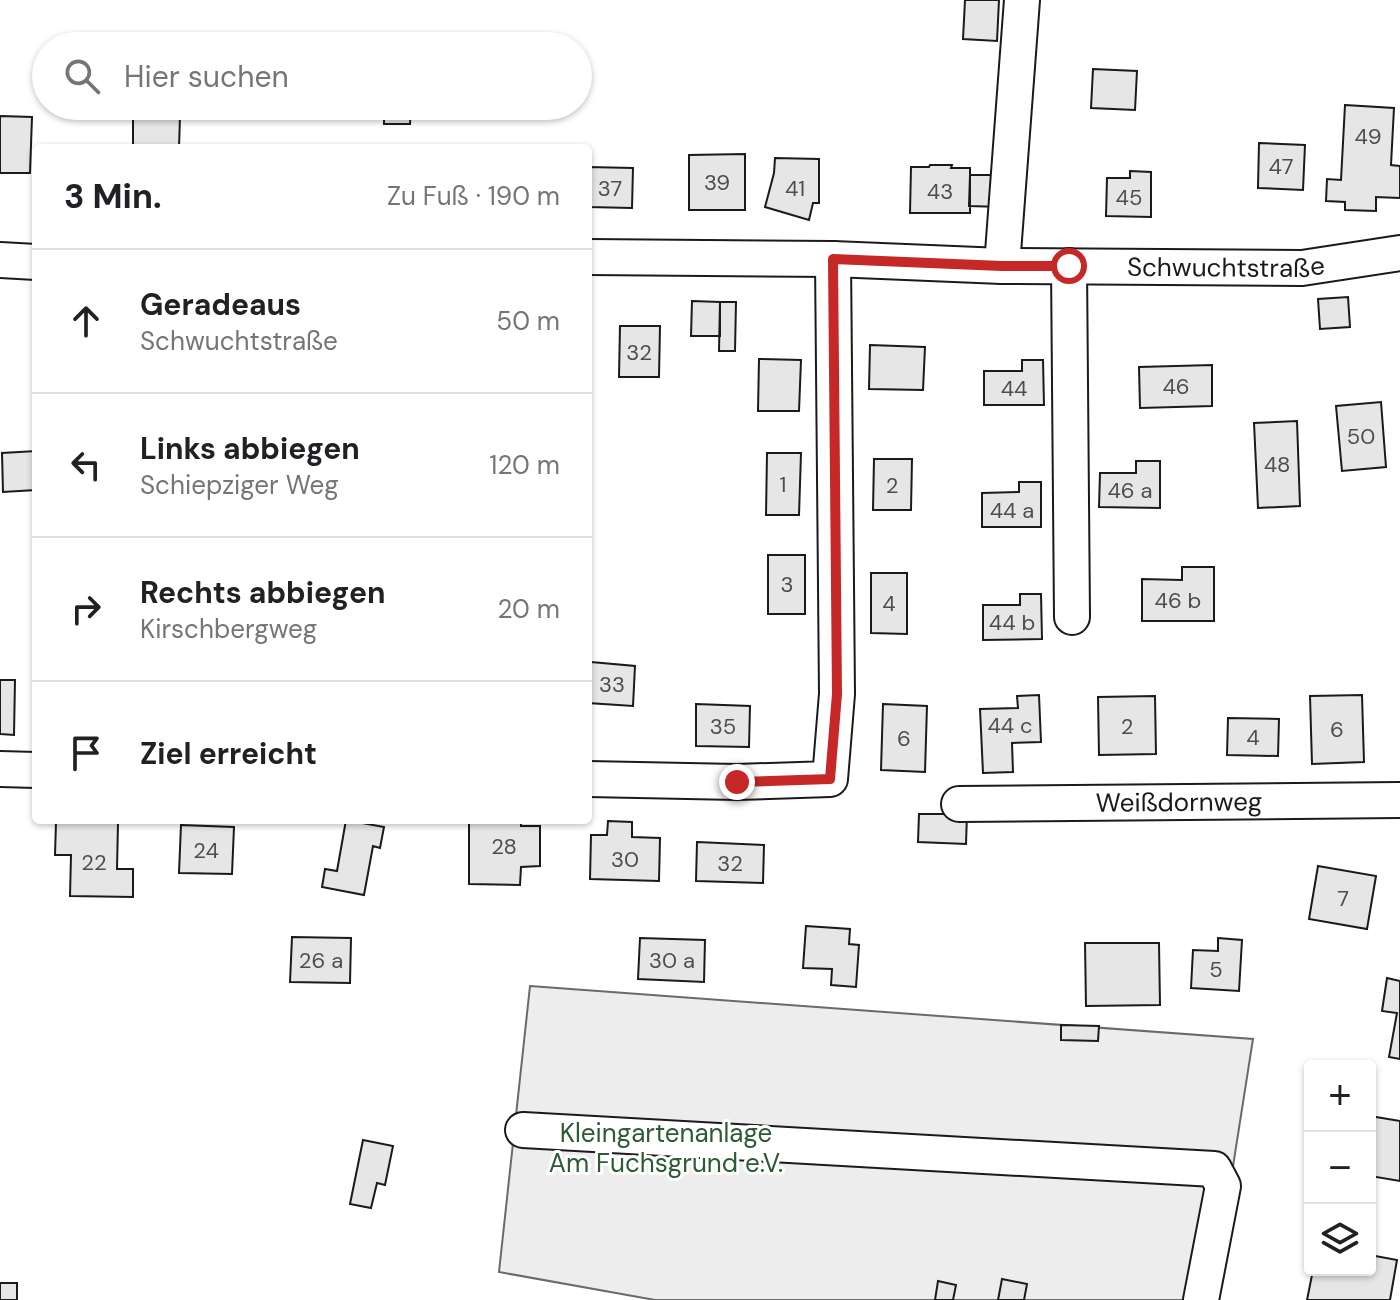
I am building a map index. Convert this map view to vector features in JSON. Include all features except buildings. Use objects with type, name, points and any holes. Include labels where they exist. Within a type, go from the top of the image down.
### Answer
[{"type":"street","points":[[1002,266],[1022,0]]},
{"type":"street","name":"Schwuchtstraße","points":[[592,257],[833,259],[1002,266],[1302,268],[1400,253]]},
{"type":"street","points":[[592,779],[737,782],[830,779],[837,694],[833,259]]},
{"type":"street","points":[[0,260],[32,262]]},
{"type":"street","points":[[1069,266],[1072,617]]},
{"type":"street","points":[[0,769],[32,770]]},
{"type":"street","name":"Weißdornweg","points":[[959,804],[1400,800]]},
{"type":"street","points":[[523,1130],[1214,1169],[1223,1186],[1201,1300]]},
{"type":"green space","name":"Kleingartenanlage Am Fuchsgrund e.V.","points":[[530,986],[1253,1039],[1212,1300],[655,1300],[499,1272]]},
{"type":"route","points":[[737,782],[830,779],[837,694],[833,259],[1069,266]]}]
